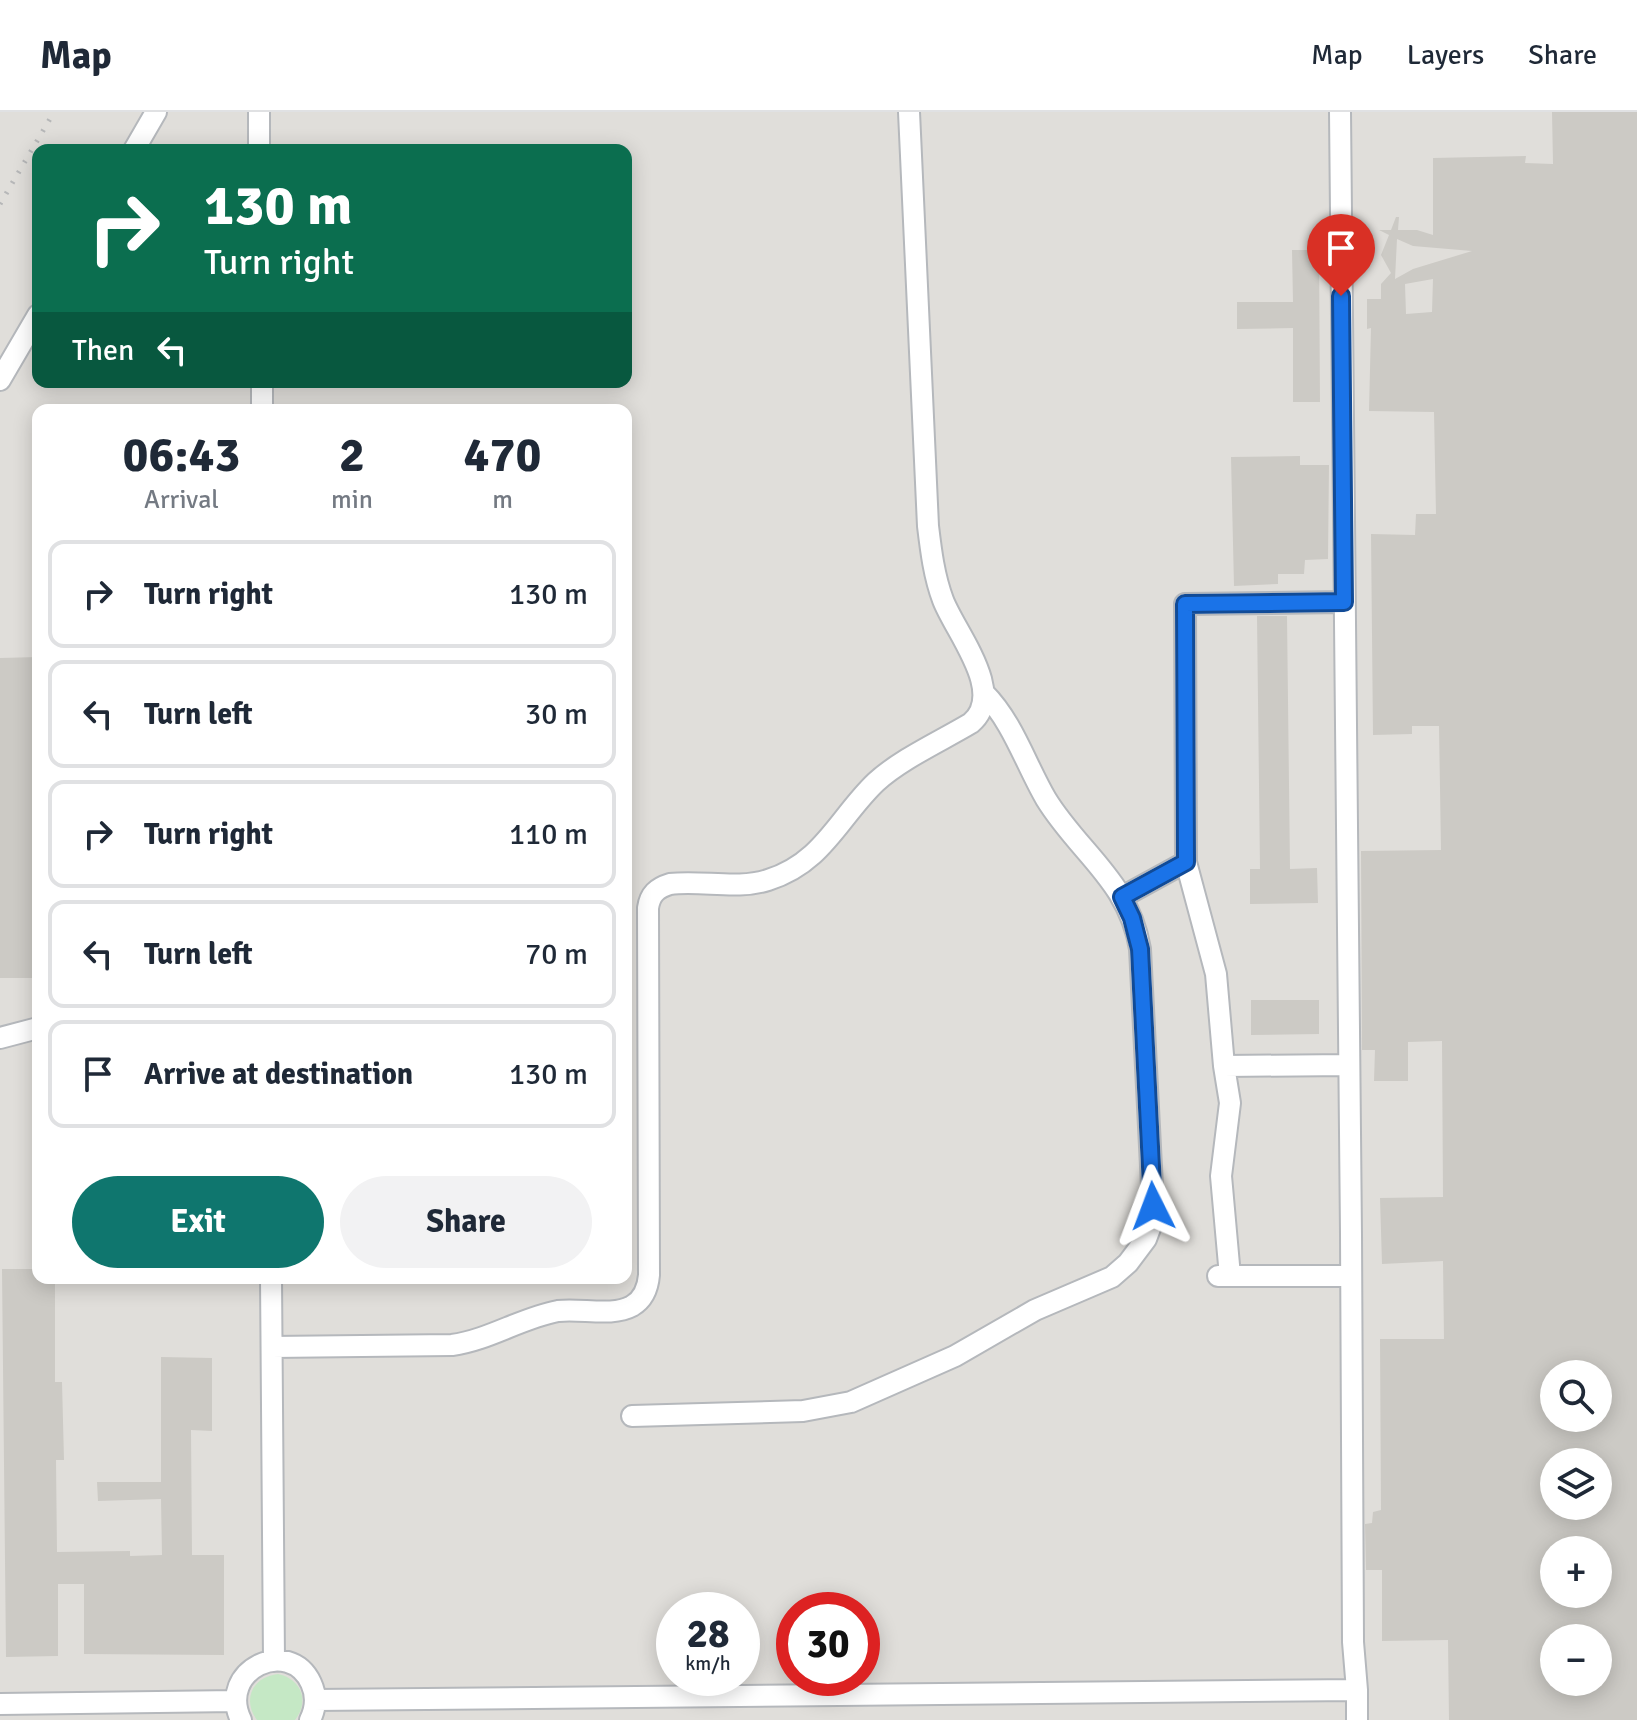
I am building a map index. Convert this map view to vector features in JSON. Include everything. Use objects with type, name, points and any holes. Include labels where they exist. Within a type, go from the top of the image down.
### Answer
[{"type":"street","points":[[137,144],[156,112]]},
{"type":"street","points":[[259,112],[259,144]]},
{"type":"street","points":[[272,1347],[452,1345],[474,1341],[554,1312],[622,1309],[635,1304],[644,1294],[649,1275],[648,908],[651,896],[664,885],[677,883],[764,881],[801,863],[829,840],[879,780],[976,719],[983,707],[984,693],[977,669],[943,599],[929,539],[909,112]]},
{"type":"street","points":[[1340,112],[1353,1642],[1357,1720]]},
{"type":"street","points":[[0,380],[32,325]]},
{"type":"street","points":[[1344,602],[1185,604],[1186,862],[1216,974],[1230,1103],[1221,1176],[1224,1276],[1351,1276]]},
{"type":"street","points":[[632,1416],[803,1411],[840,1405],[955,1356],[1035,1310],[1100,1284],[1128,1263],[1146,1239],[1153,1215],[1140,949],[1132,918],[1104,870],[1059,819],[999,709],[984,693]]},
{"type":"street","points":[[1122,897],[1186,862]]},
{"type":"street","points":[[0,1038],[32,1030]]},
{"type":"street","points":[[1224,1066],[1349,1065]]},
{"type":"street","points":[[271,1284],[274,1661]]},
{"type":"street","points":[[0,1704],[238,1710],[238,1687],[245,1675],[256,1666],[274,1661],[292,1664],[311,1682],[315,1700],[310,1720]]},
{"type":"street","points":[[315,1700],[1357,1690]]},
{"type":"shaded area","points":[[0,112],[1637,112],[1637,1720],[0,1720]]},
{"type":"green space","points":[[278,1674],[292,1681],[301,1692],[300,1713],[295,1720],[257,1720],[250,1705],[252,1691],[262,1680]]},
{"type":"building","points":[[1552,112],[1637,112],[1637,1720],[1449,1720],[1448,1640],[1382,1641],[1382,1570],[1366,1570],[1365,1524],[1372,1523],[1373,1512],[1381,1510],[1380,1339],[1444,1339],[1443,1261],[1382,1264],[1380,1198],[1443,1197],[1442,1041],[1408,1042],[1408,1081],[1374,1081],[1375,1050],[1362,1050],[1361,851],[1441,850],[1439,726],[1412,726],[1412,734],[1373,735],[1371,534],[1415,535],[1416,514],[1436,514],[1434,412],[1369,411],[1371,328],[1367,329],[1367,299],[1381,299],[1381,284],[1391,273],[1381,255],[1389,235],[1379,230],[1391,230],[1396,217],[1399,217],[1398,230],[1417,230],[1433,235],[1433,158],[1526,156],[1525,163],[1553,164]],"holes":[[[1397,239],[1413,246],[1472,251],[1413,269],[1395,279]],[[1433,279],[1432,312],[1406,314],[1405,284]]]},
{"type":"building","points":[[1292,250],[1319,250],[1320,402],[1293,402],[1293,328],[1237,329],[1237,302],[1293,302]]},
{"type":"building","points":[[1300,456],[1300,465],[1329,465],[1328,559],[1305,560],[1304,574],[1278,574],[1278,584],[1234,586],[1231,457]]},
{"type":"building","points":[[1257,616],[1287,616],[1290,869],[1317,868],[1318,903],[1250,904],[1250,869],[1260,869]]},
{"type":"building","points":[[32,657],[32,978],[0,978],[0,658]]},
{"type":"building","points":[[1251,1000],[1319,1000],[1319,1034],[1251,1035]]},
{"type":"building","points":[[2,1269],[32,1269],[32,1284],[55,1284],[55,1382],[62,1382],[64,1460],[56,1460],[57,1552],[130,1551],[130,1556],[162,1555],[161,1499],[98,1501],[97,1482],[161,1482],[161,1357],[212,1358],[212,1431],[191,1430],[192,1555],[224,1555],[224,1655],[84,1654],[84,1584],[58,1584],[58,1656],[6,1657]]},
{"type":"railway","points":[[35,144],[54,112]]},
{"type":"railway","points":[[0,204],[32,149]]},
{"type":"route","points":[[1153,1206],[1140,949],[1132,918],[1122,897],[1186,862],[1185,604],[1344,602],[1341,296]]}]
